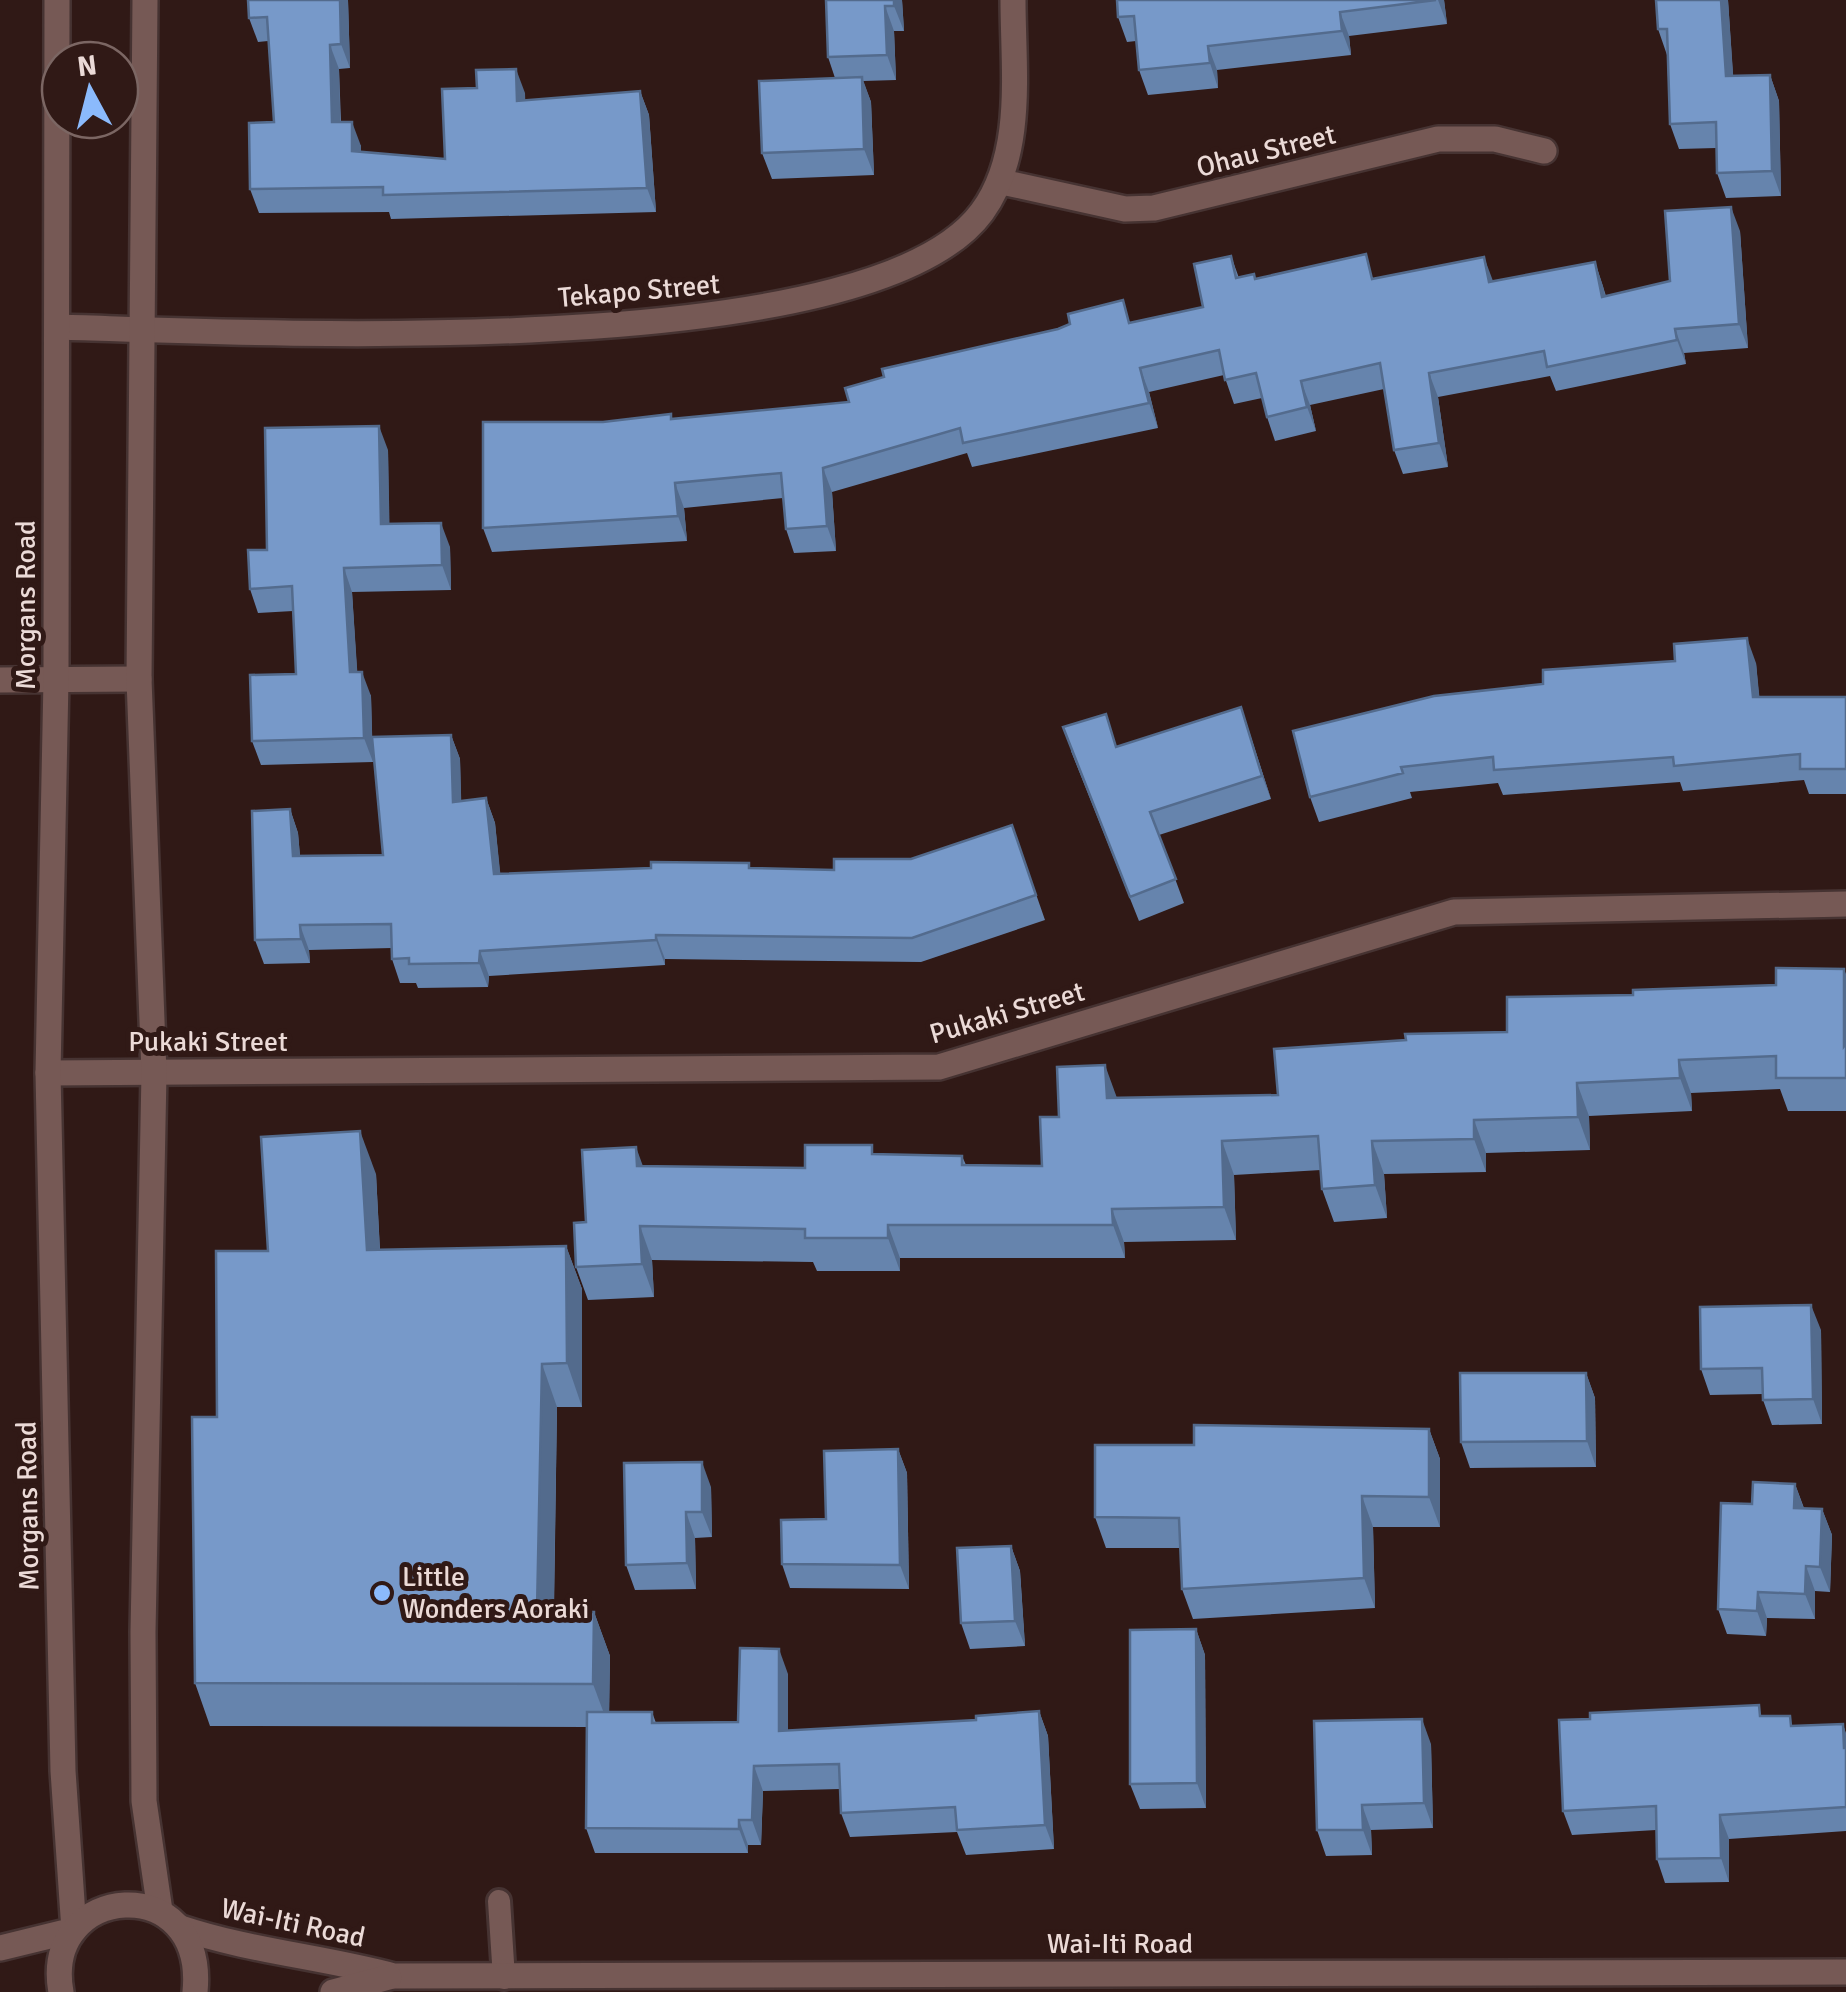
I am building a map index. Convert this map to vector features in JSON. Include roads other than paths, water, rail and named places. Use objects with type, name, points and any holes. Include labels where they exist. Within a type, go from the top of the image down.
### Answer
[{"type":"street","name":"Morgans Road","points":[[56,0],[56,680],[48,1073],[64,1771],[74,1930],[61,1951],[61,1992]]},
{"type":"street","points":[[145,0],[140,679],[154,1073],[143,1745],[144,1802],[160,1911]]},
{"type":"street","name":"Tekapo Street","points":[[57,327],[611,327],[759,310],[889,274],[924,260],[967,228],[1002,182],[1013,117],[1013,0]]},
{"type":"street","name":"Ohau Street","points":[[1002,182],[1125,209],[1154,208],[1438,139],[1494,139],[1544,151]]},
{"type":"street","points":[[0,680],[140,679]]},
{"type":"street","name":"Pukaki Street","points":[[48,1073],[939,1067],[1454,912],[1846,904]]},
{"type":"street","points":[[0,1948],[74,1930],[91,1914],[113,1905],[137,1904],[160,1911],[181,1928],[193,1948],[195,1992]]},
{"type":"street","name":"Wai-Iti Road","points":[[181,1928],[220,1941],[322,1956],[394,1976],[1846,1972]]},
{"type":"street","name":"Wai-Iti Road","points":[[333,1992],[394,1976]]},
{"type":"lane","points":[[500,1901],[504,1978]]},
{"type":"place","name":"Little Wonders Aoraki","points":[[382,1593]]}]
